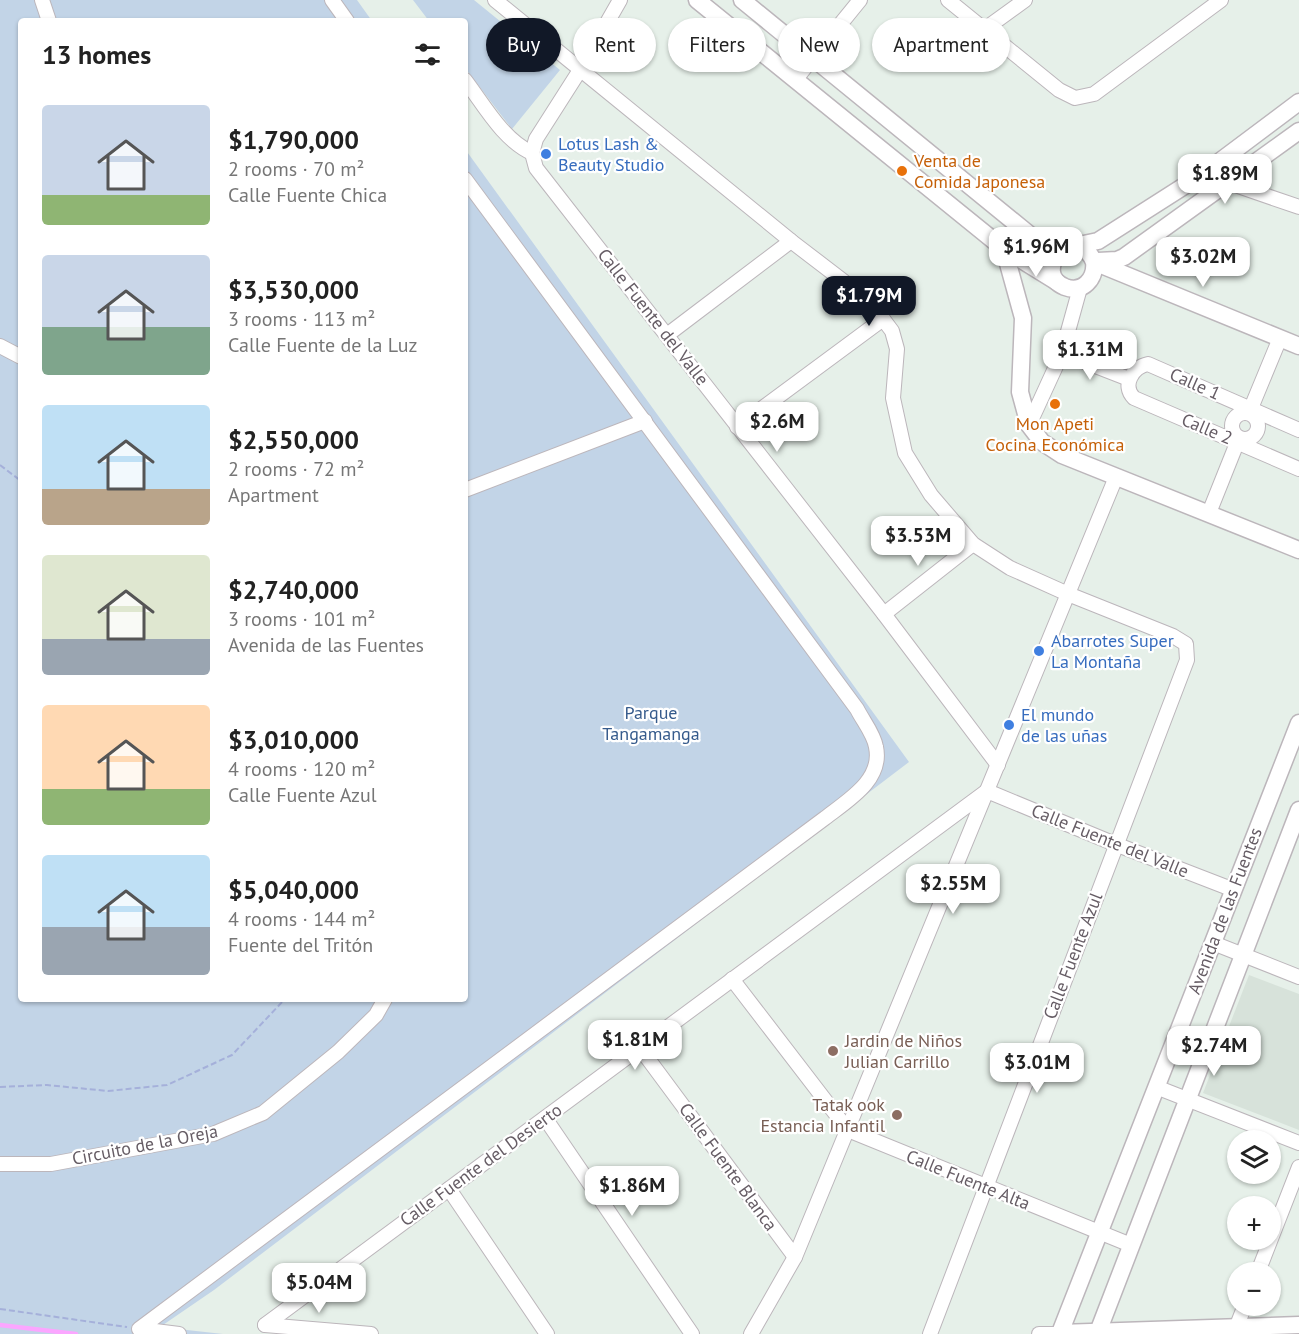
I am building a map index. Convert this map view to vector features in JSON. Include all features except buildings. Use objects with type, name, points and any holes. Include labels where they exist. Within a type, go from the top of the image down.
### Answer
[{"type":"street","points":[[42,0],[48,18]]},
{"type":"street","points":[[332,0],[345,18]]},
{"type":"street","points":[[495,0],[573,64]]},
{"type":"street","points":[[610,18],[620,0]]},
{"type":"street","points":[[697,0],[1004,249],[1068,288],[1080,288],[1086,285],[1094,274],[1094,262],[1092,256],[1083,248],[1065,248],[1030,235],[831,72]]},
{"type":"street","points":[[742,0],[778,29]]},
{"type":"street","points":[[846,18],[860,0]]},
{"type":"street","points":[[948,0],[971,18]]},
{"type":"street","points":[[1000,18],[1025,0]]},
{"type":"street","points":[[1010,50],[1059,90],[1075,98],[1094,94],[1221,0]]},
{"type":"street","points":[[532,153],[536,139],[579,72]]},
{"type":"street","points":[[582,72],[855,290],[883,319],[892,331],[897,349],[893,398],[905,453],[931,495],[973,544],[1010,568],[1068,594]]},
{"type":"street","points":[[795,80],[802,72]]},
{"type":"street","name":"Calle Fuente del Valle","points":[[468,84],[509,137],[519,147],[532,153],[536,168],[884,614],[998,765]]},
{"type":"street","points":[[1057,282],[1052,269],[1053,262],[1065,248],[1098,240],[1203,174],[1299,102]]},
{"type":"street","points":[[1094,262],[1117,260],[1131,252],[1299,130]]},
{"type":"street","points":[[1203,174],[1299,207]]},
{"type":"street","points":[[139,1329],[825,818],[865,786],[877,765],[876,746],[857,709],[468,183]]},
{"type":"street","points":[[667,335],[791,241]]},
{"type":"street","points":[[1004,249],[1023,318],[1020,392],[1029,425],[1042,442],[1062,455],[1299,550]]},
{"type":"street","points":[[1131,252],[1125,262],[1127,270],[1145,282]]},
{"type":"street","points":[[1094,262],[1299,346]]},
{"type":"street","points":[[1029,425],[1062,353],[1080,288]]},
{"type":"street","points":[[736,427],[883,319]]},
{"type":"street","points":[[1250,411],[1280,339]]},
{"type":"street","points":[[0,346],[18,355]]},
{"type":"street","points":[[1062,353],[1129,379]]},
{"type":"street","name":"Calle 1","points":[[1129,379],[1135,370],[1148,364],[1250,411],[1299,430]]},
{"type":"street","name":"Calle 2","points":[[1129,379],[1128,387],[1134,398],[1238,440],[1299,469]]},
{"type":"street","points":[[1238,440],[1233,432],[1234,418],[1240,413],[1250,411]]},
{"type":"street","points":[[1238,440],[1252,437],[1258,431],[1256,418],[1250,411]]},
{"type":"street","points":[[468,488],[645,421]]},
{"type":"street","points":[[1209,513],[1238,440]]},
{"type":"street","points":[[751,1334],[795,1257],[1116,477]]},
{"type":"street","points":[[884,614],[973,544]]},
{"type":"street","name":"Calle Fuente Azul","points":[[930,1334],[1187,660],[1186,645],[1173,636],[1068,594]]},
{"type":"street","name":"Avenida de las Fuentes","points":[[1060,1334],[1299,723]]},
{"type":"street","name":"Calle Fuente del Valle","points":[[987,791],[1234,890]]},
{"type":"street","name":"Calle Fuente del Desierto","points":[[371,1334],[265,1325],[987,791]]},
{"type":"street","name":"Avenida de las Fuentes","points":[[1098,1333],[1299,810]]},
{"type":"street","points":[[1213,943],[1299,977]]},
{"type":"street","name":"Calle Fuente Alta","points":[[732,980],[848,1130],[1131,1245]]},
{"type":"street","name":"Circuito de la Oreja","points":[[0,1164],[51,1164],[213,1134],[263,1113],[345,1044],[376,1015],[383,1002]]},
{"type":"street","name":"Calle Fuente Blanca","points":[[640,1048],[795,1257]]},
{"type":"street","points":[[1156,1088],[1299,1143]]},
{"type":"street","points":[[545,1118],[692,1334]]},
{"type":"street","points":[[1262,1262],[1299,1167]]},
{"type":"street","points":[[449,1188],[547,1334]]},
{"type":"street","points":[[1236,1328],[1241,1316]]},
{"type":"street","points":[[1039,1334],[1299,1325]]},
{"type":"street","points":[[139,1329],[179,1334]]},
{"type":"path","points":[[0,465],[18,479]]},
{"type":"path","points":[[0,1087],[47,1085],[108,1091],[167,1086],[232,1055],[282,1002]]},
{"type":"path","points":[[0,1309],[139,1329]]},
{"type":"shaded area","points":[[1249,975],[1299,994],[1299,1130],[1203,1093]]},
{"type":"green space","name":"Parque Tangamanga","points":[[0,0],[357,0],[370,18],[18,18],[18,1002],[468,1002],[468,153],[909,762],[214,1290],[160,1327],[223,1334],[0,1334]]},
{"type":"green space","points":[[413,0],[474,0],[496,18],[486,18],[486,72],[558,72],[512,129],[468,72],[468,18],[427,18]]},
{"type":"waterway","points":[[0,1325],[76,1334]]},
{"type":"place","name":"Lotus Lash & Beauty Studio","points":[[546,154]]},
{"type":"place","name":"Venta de Comida Japonesa","points":[[902,171]]},
{"type":"place","name":"Mon Apeti Cocina Económica","points":[[1055,404]]},
{"type":"place","name":"Abarrotes Super La Montaña","points":[[1039,651]]},
{"type":"place","name":"El mundo de las uñas","points":[[1009,725]]},
{"type":"place","name":"Jardin de Niños Julian Carrillo","points":[[833,1051]]},
{"type":"place","name":"Tatak ook Estancia Infantil","points":[[897,1115]]}]
